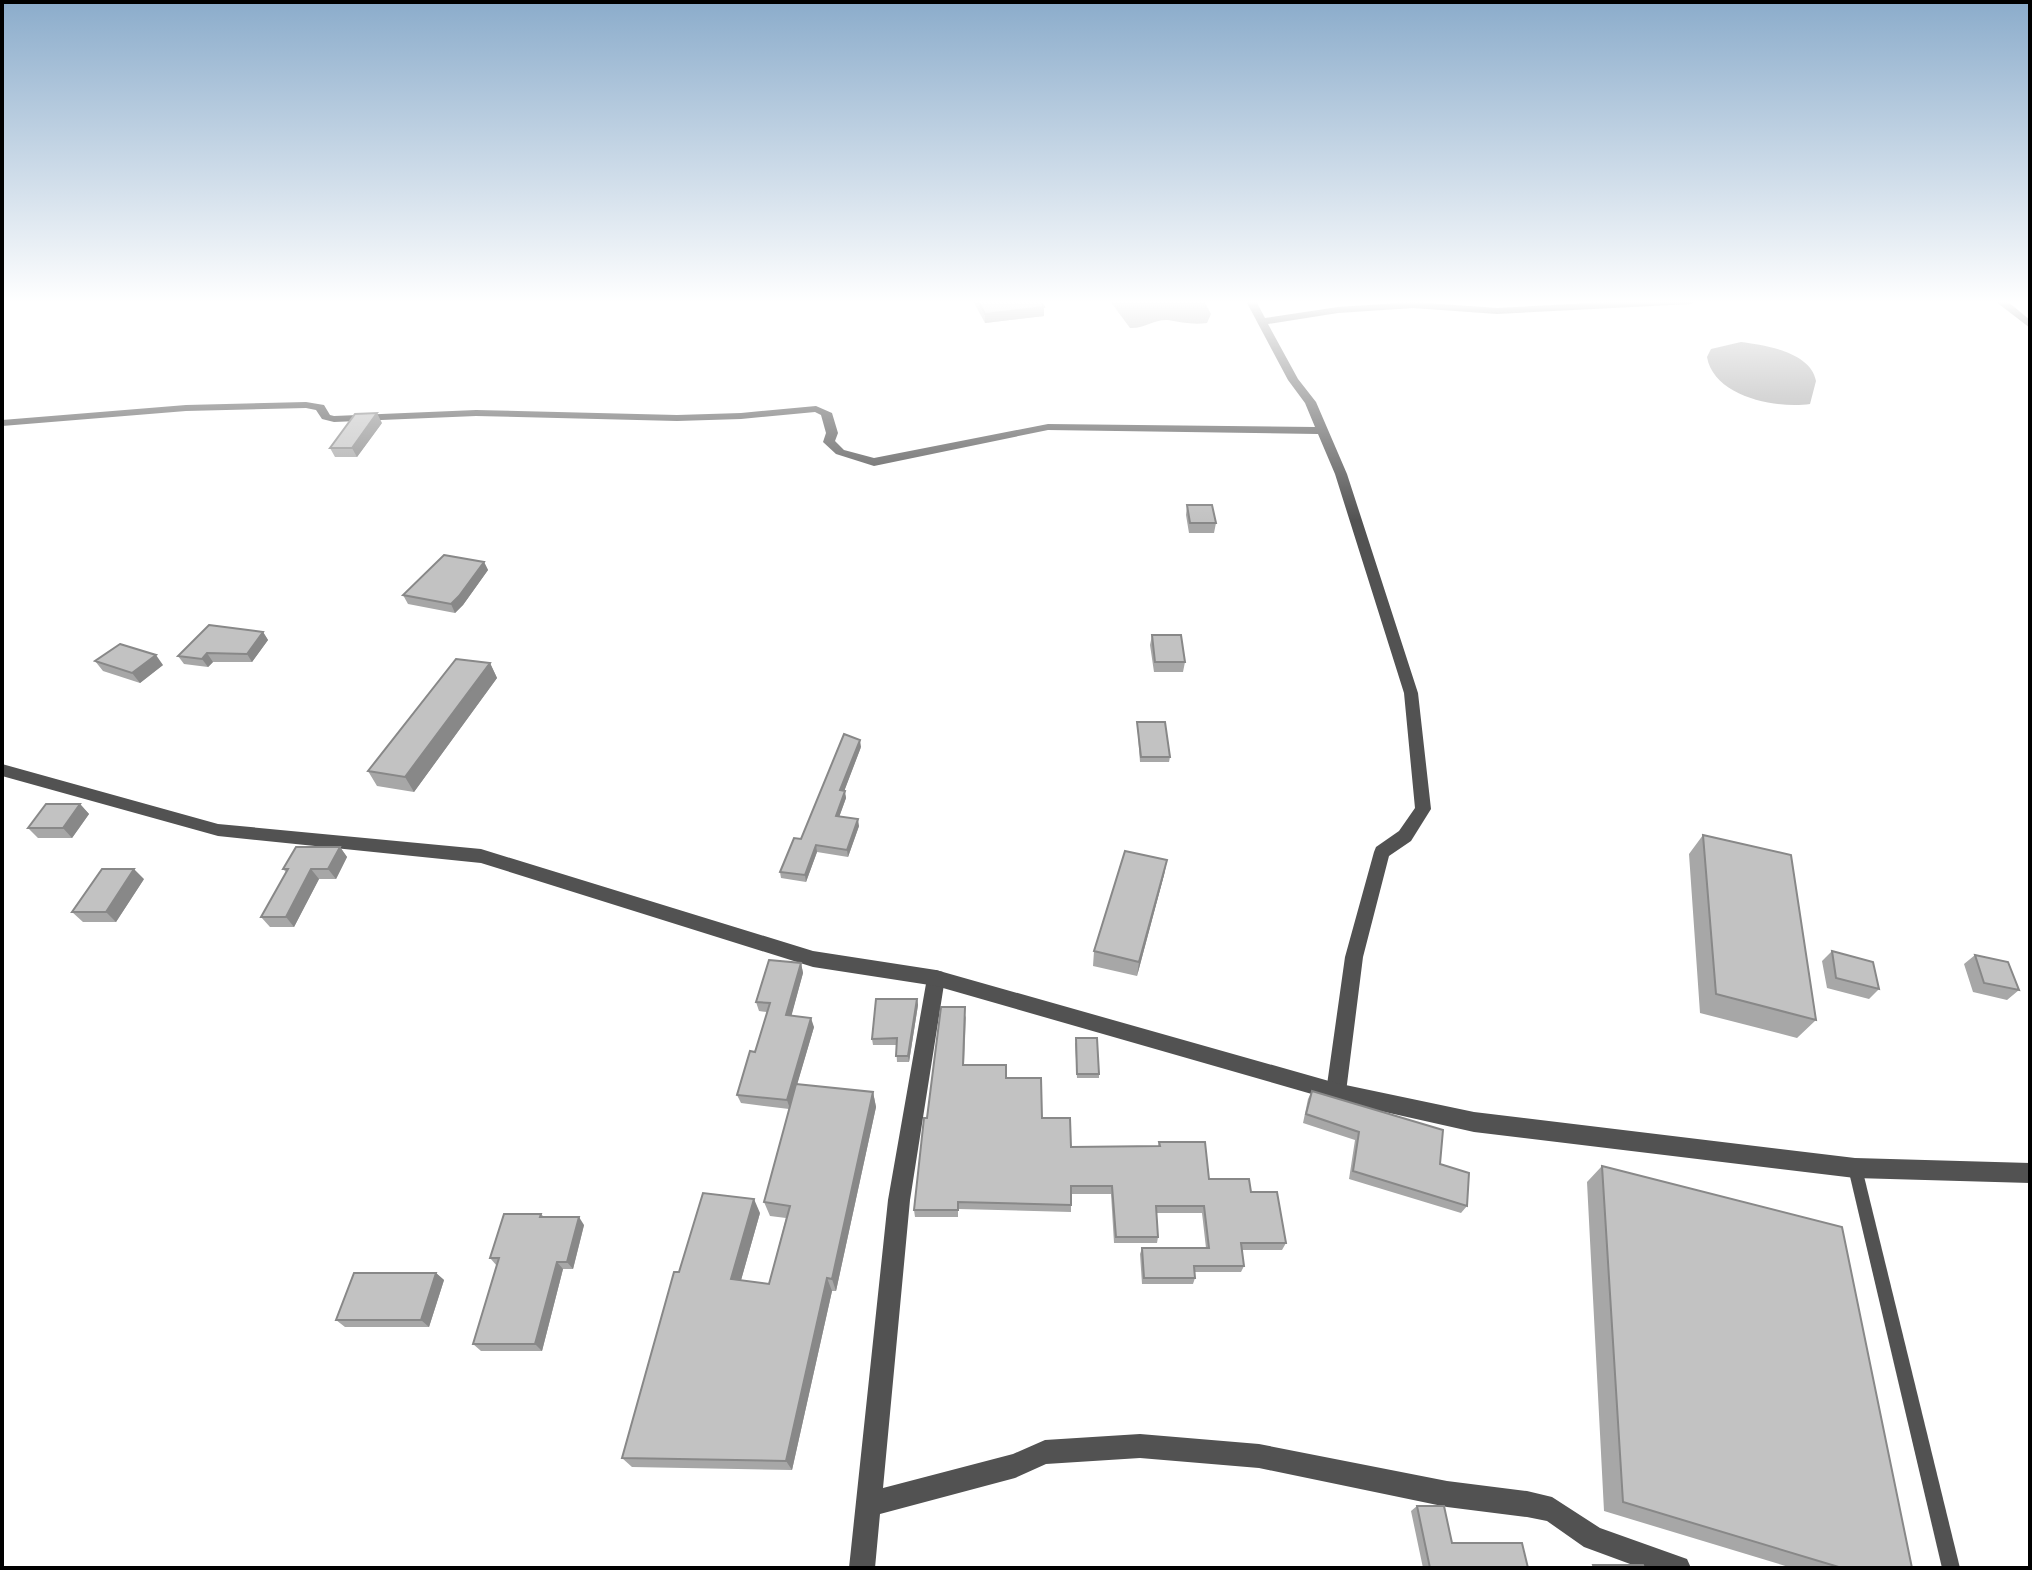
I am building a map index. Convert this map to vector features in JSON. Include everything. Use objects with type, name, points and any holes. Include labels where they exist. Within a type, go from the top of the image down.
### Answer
[{"type":"street","points":[[1290,374],[1310,402],[1341,474],[1411,693],[1423,809],[1405,836],[1382,852],[1354,957],[1336,1092]]},
{"type":"street","points":[[2,423],[186,408],[306,405],[320,407],[326,417],[334,419],[476,413],[677,418],[816,409],[826,413],[832,433],[829,442],[840,452],[874,462],[1048,427],[1321,431]]},
{"type":"street","points":[[2,770],[218,830],[481,856],[813,959],[936,978],[1336,1092],[1474,1122],[1855,1168],[2030,1173]]},
{"type":"street","points":[[862,1568],[899,1200],[936,978]]},
{"type":"street","points":[[867,1505],[1015,1466],[1045,1452],[1140,1446],[1259,1456],[1447,1494],[1527,1504],[1552,1510],[1593,1538],[1678,1568]]},
{"type":"lane","points":[[1855,1168],[1951,1568]]},
{"type":"shaded area","points":[[1715,374],[1813,374],[1816,381],[1810,404],[1796,405],[1765,402],[1734,391]]},
{"type":"building","points":[[377,413],[352,448],[330,448],[355,414]]},
{"type":"building","points":[[1187,505],[1212,505],[1216,523],[1190,523]]},
{"type":"building","points":[[444,555],[484,562],[451,604],[403,595]]},
{"type":"building","points":[[209,625],[263,632],[247,654],[207,653],[202,659],[178,656]]},
{"type":"building","points":[[1152,635],[1181,635],[1185,662],[1155,662]]},
{"type":"building","points":[[120,644],[156,655],[132,673],[95,661]]},
{"type":"building","points":[[456,659],[490,663],[405,777],[368,771]]},
{"type":"building","points":[[1137,722],[1165,722],[1170,757],[1141,757]]},
{"type":"building","points":[[844,734],[860,740],[840,790],[845,791],[836,816],[858,819],[847,850],[816,845],[805,875],[780,872],[794,838],[801,839]]},
{"type":"building","points":[[46,804],[80,804],[63,828],[28,828]]},
{"type":"building","points":[[1703,835],[1791,855],[1816,1020],[1716,994]]},
{"type":"building","points":[[296,847],[340,847],[328,869],[311,869],[286,917],[261,917],[288,869],[283,869]]},
{"type":"building","points":[[1125,851],[1167,860],[1139,962],[1094,951]]},
{"type":"building","points":[[102,869],[134,869],[106,912],[72,912]]},
{"type":"building","points":[[1832,951],[1873,962],[1879,989],[1836,978]]},
{"type":"building","points":[[1975,955],[2008,962],[2019,990],[1984,983]]},
{"type":"building","points":[[769,960],[801,963],[786,1015],[811,1018],[787,1100],[737,1095],[750,1051],[755,1052],[770,1003],[756,1002]]},
{"type":"building","points":[[876,999],[917,999],[908,1056],[896,1056],[897,1038],[872,1039]]},
{"type":"building","points":[[941,1007],[965,1007],[963,1065],[1006,1065],[1006,1078],[1041,1078],[1042,1118],[1070,1118],[1071,1147],[1205,1142],[1209,1179],[1249,1179],[1251,1192],[1277,1192],[1286,1243],[1241,1243],[1244,1266],[1194,1266],[1195,1278],[1144,1278],[1142,1248],[1209,1248],[1204,1206],[1156,1206],[1158,1237],[1116,1237],[1112,1186],[1071,1186],[1071,1205],[958,1202],[958,1210],[914,1210]]},
{"type":"building","points":[[1076,1038],[1097,1038],[1099,1074],[1077,1074]]},
{"type":"building","points":[[796,1084],[873,1092],[832,1279],[827,1278],[786,1461],[622,1458],[674,1272],[679,1272],[703,1193],[754,1199],[731,1279],[769,1284],[790,1206],[764,1202]]},
{"type":"building","points":[[1312,1091],[1443,1130],[1440,1164],[1469,1173],[1467,1206],[1353,1171],[1359,1132],[1306,1114]]},
{"type":"building","points":[[1602,1166],[1842,1227],[1912,1568],[1842,1568],[1623,1502]]},
{"type":"building","points":[[504,1214],[579,1217],[567,1262],[557,1262],[535,1344],[473,1344],[499,1258],[490,1258]]},
{"type":"building","points":[[354,1273],[436,1273],[421,1320],[336,1320]]},
{"type":"building","points":[[1417,1506],[1444,1506],[1452,1543],[1522,1543],[1528,1568],[1430,1568]]},
{"type":"building","points":[[1593,1565],[1643,1565],[1644,1568],[1594,1568]]}]
